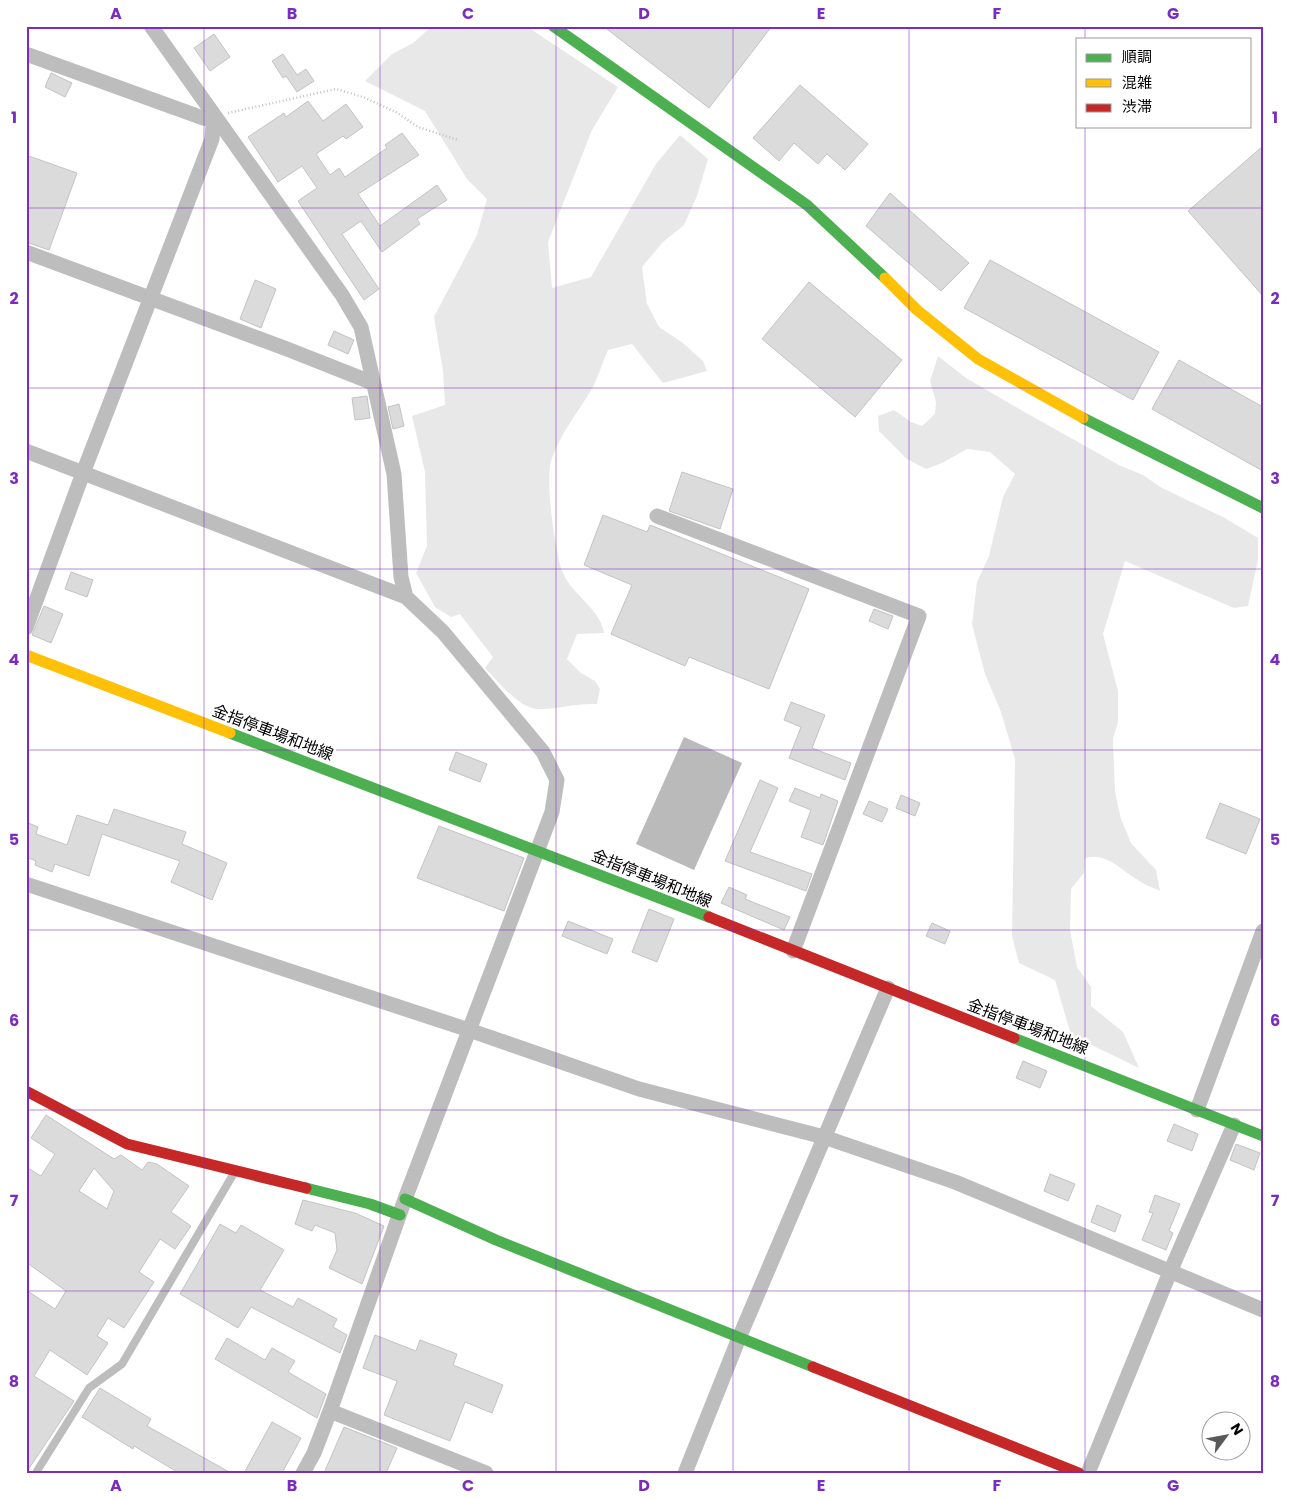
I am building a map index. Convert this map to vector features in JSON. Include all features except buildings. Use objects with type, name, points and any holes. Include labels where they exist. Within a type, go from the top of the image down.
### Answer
[{"type":"street","points":[[152,26],[342,295],[361,327],[394,474],[401,577],[406,597]]},
{"type":"street","points":[[553,26],[807,205],[865,258],[917,310],[947,336],[978,358],[1052,402],[1263,508]]},
{"type":"street","points":[[26,54],[203,118],[218,121]]},
{"type":"street","points":[[26,628],[83,472],[212,139],[213,125],[218,121]]},
{"type":"street","points":[[26,252],[373,383]]},
{"type":"street","points":[[26,451],[406,597],[443,632],[543,752],[557,780],[552,812],[405,1199],[330,1411],[314,1453],[303,1473]]},
{"type":"street","points":[[657,516],[919,616],[793,951]]},
{"type":"street","name":"金指停車場和地線","points":[[26,655],[538,850],[1263,1136]]},
{"type":"street","points":[[26,884],[469,1030],[639,1090],[824,1137],[955,1182],[1263,1310]]},
{"type":"street","points":[[1197,1110],[1262,938]]},
{"type":"street","points":[[685,1473],[739,1338],[888,988]]},
{"type":"street","points":[[26,1091],[127,1144],[370,1204],[400,1214]]},
{"type":"street","points":[[1088,1473],[1170,1272],[1234,1125]]},
{"type":"street","points":[[405,1199],[496,1240],[1079,1473]]},
{"type":"street","points":[[330,1411],[486,1473]]},
{"type":"lane","points":[[37,1471],[89,1388],[122,1364],[236,1172]]},
{"type":"path","points":[[218,121],[228,113],[336,89],[364,97],[396,112],[418,127],[458,140]]},
{"type":"shaded area","points":[[432,26],[526,26],[618,87],[592,130],[548,242],[552,288],[591,277],[656,164],[680,135],[708,159],[697,196],[684,225],[663,242],[642,267],[647,304],[659,327],[683,343],[703,361],[707,371],[663,383],[632,344],[608,350],[593,387],[559,441],[552,458],[549,481],[551,513],[561,568],[571,585],[597,616],[604,633],[577,634],[567,659],[581,673],[595,681],[600,689],[597,704],[539,709],[524,705],[517,700],[485,668],[493,657],[460,614],[451,617],[435,607],[416,573],[427,546],[425,472],[412,416],[445,405],[443,371],[434,317],[477,235],[487,199],[467,179],[425,111],[365,81],[392,54],[413,43]]},
{"type":"shaded area","points":[[938,356],[966,378],[1021,410],[1119,465],[1143,475],[1162,488],[1225,518],[1258,538],[1258,560],[1248,606],[1234,608],[1125,561],[1103,634],[1118,691],[1118,722],[1113,739],[1115,792],[1121,819],[1131,843],[1156,870],[1160,891],[1143,883],[1107,860],[1093,857],[1085,858],[1084,873],[1071,889],[1070,930],[1077,967],[1091,987],[1091,1006],[1123,1032],[1139,1068],[1071,1035],[1055,980],[1019,963],[1012,936],[1015,759],[1001,712],[985,674],[972,624],[977,582],[989,556],[1003,497],[1015,474],[990,452],[967,449],[942,463],[926,469],[907,459],[879,431],[878,416],[894,410],[911,422],[922,426],[935,414],[936,402],[930,381]]},
{"type":"shaded area","points":[[684,737],[742,763],[694,870],[636,844]]},
{"type":"traffic: fast","points":[[553,26],[807,205],[885,278]]},
{"type":"traffic: fast","points":[[1083,418],[1263,508]]},
{"type":"traffic: fast","points":[[230,733],[709,917]]},
{"type":"traffic: fast","points":[[1014,1038],[1263,1136]]},
{"type":"traffic: fast","points":[[306,1188],[370,1204],[400,1215]]},
{"type":"traffic: fast","points":[[405,1199],[496,1240],[813,1367]]},
{"type":"traffic: slow","points":[[885,278],[917,310],[978,359],[1083,418]]},
{"type":"traffic: slow","points":[[26,655],[230,733]]},
{"type":"traffic: jam","points":[[709,917],[1014,1038]]},
{"type":"traffic: jam","points":[[26,1091],[127,1144],[306,1188]]},
{"type":"traffic: jam","points":[[813,1367],[1079,1473]]}]
